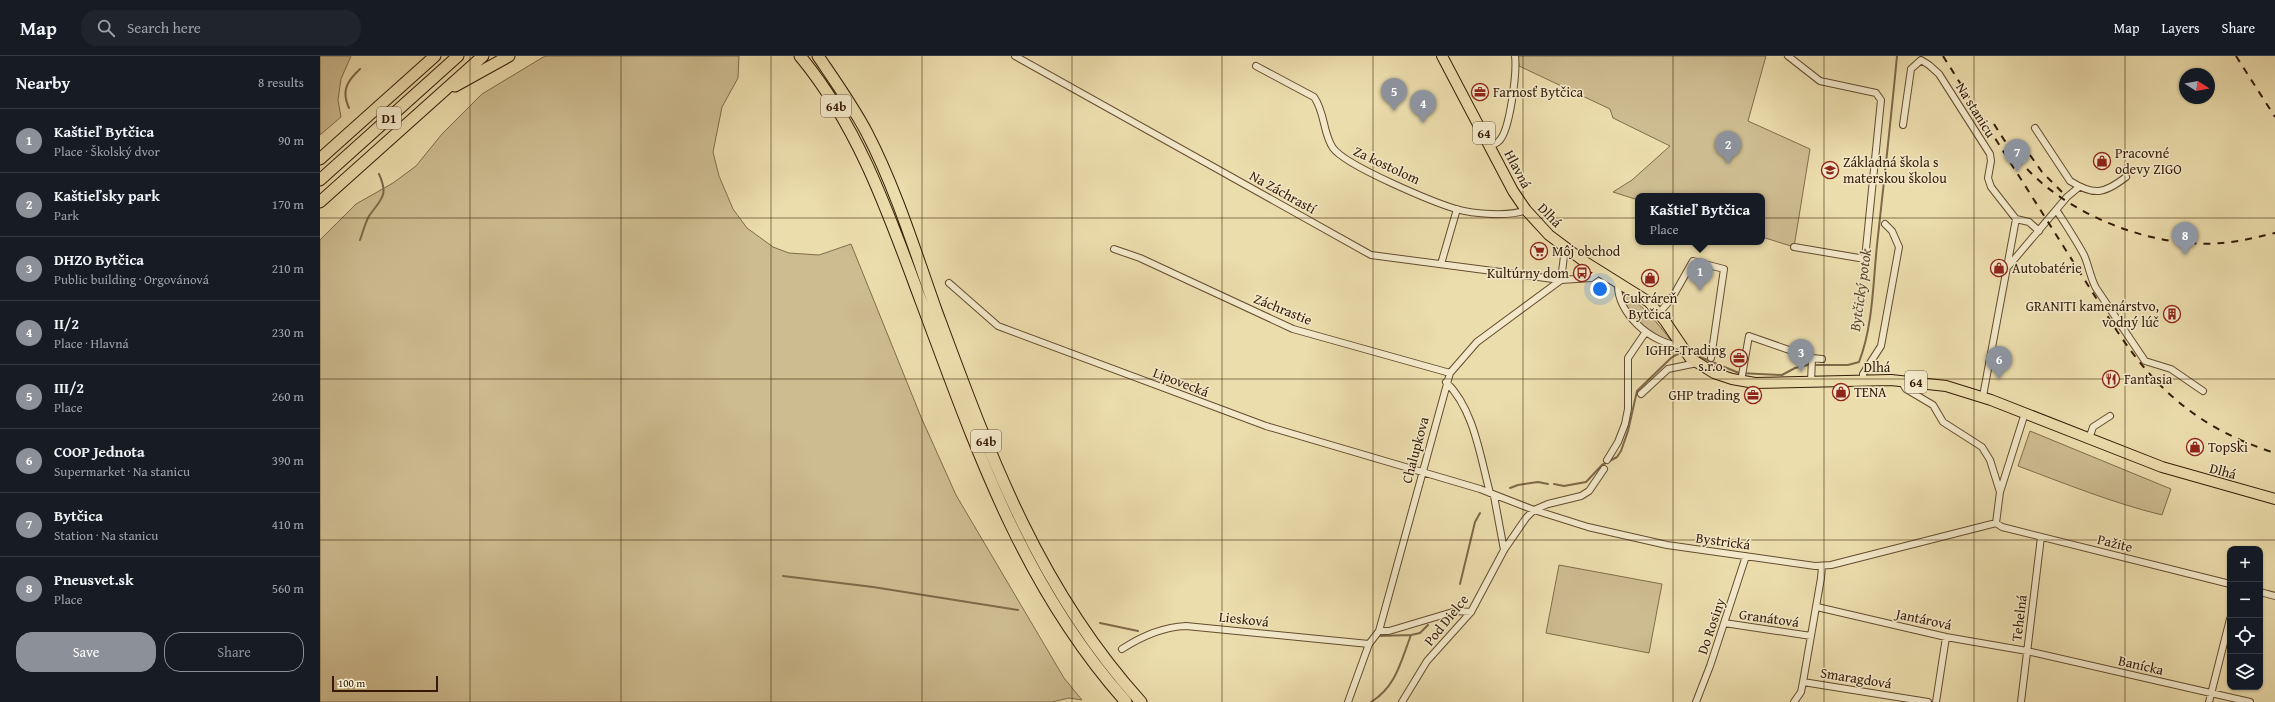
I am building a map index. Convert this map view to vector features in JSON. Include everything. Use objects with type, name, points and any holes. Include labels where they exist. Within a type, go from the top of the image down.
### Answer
[{"type":"highway","points":[[320,159],[435,56]]},
{"type":"highway","name":"D1","points":[[320,180],[458,56]]},
{"type":"highway","name":"D1","points":[[320,202],[483,56]]},
{"type":"highway","points":[[440,94],[509,56]]},
{"type":"highway","name":"64b","points":[[800,56],[838,109],[875,181],[975,446],[1016,540],[1064,622],[1101,672],[1126,702]]},
{"type":"highway","name":"64b","points":[[818,56],[854,111],[883,167],[983,435],[1023,528],[1074,616],[1112,667],[1142,702]]},
{"type":"highway","points":[[822,56],[829,72]]},
{"type":"main road","name":"Hlavná","points":[[1442,56],[1513,191],[1526,210]]},
{"type":"main road","name":"Dlhá","points":[[1526,210],[1544,230],[1565,248],[1599,272],[1649,302],[1659,313],[1681,346],[1696,363],[1714,372],[1780,383],[1901,381],[1946,386],[1983,396],[2180,474],[2275,499]]},
{"type":"street","name":"Na Záchrastí","points":[[1015,56],[1371,255],[1561,280],[1591,278],[1599,272]]},
{"type":"street","points":[[1490,146],[1500,141],[1514,94],[1517,71],[1515,56]]},
{"type":"street","points":[[1788,56],[1820,81],[1876,92],[1881,100],[1865,259],[1794,247]]},
{"type":"street","name":"Na stanicu","points":[[1903,125],[1911,69],[1921,60],[1930,65],[1939,74],[1990,154],[1991,161],[1988,178],[1991,187],[2016,219],[2029,222],[2039,231]]},
{"type":"street","name":"Za kostolom","points":[[1256,66],[1314,97],[1319,103],[1332,147],[1339,155],[1364,169],[1458,210],[1507,215],[1526,210]]},
{"type":"street","points":[[2035,128],[2070,181],[2079,187],[2091,192],[2112,188],[2126,177]]},
{"type":"street","points":[[2006,269],[2079,187]]},
{"type":"street","points":[[1441,264],[1458,210]]},
{"type":"street","points":[[2057,211],[2085,258],[2089,276],[2096,288],[2145,361],[2171,369],[2203,391]]},
{"type":"street","points":[[1983,396],[2016,219]]},
{"type":"street","points":[[1863,381],[1863,374],[1881,346],[1899,247],[1892,231],[1885,224]]},
{"type":"street","points":[[1561,280],[1565,248]]},
{"type":"street","name":"Záchrastie","points":[[1114,249],[1140,258],[1293,329],[1450,373]]},
{"type":"street","points":[[1659,313],[1672,298],[1693,261],[1724,269],[1711,358]]},
{"type":"street","name":"Chalupkova","points":[[1348,702],[1369,644],[1379,631],[1421,472],[1446,382],[1450,373],[1478,342],[1544,291],[1561,280]]},
{"type":"street","name":"Lipovecká","points":[[949,283],[998,326],[1244,418],[1421,472]]},
{"type":"street","points":[[1618,283],[1618,294],[1620,299],[1645,333],[1658,341],[1681,346]]},
{"type":"street","points":[[1607,460],[1618,442],[1625,424],[1628,409],[1628,358],[1645,333]]},
{"type":"street","points":[[1741,376],[1749,336],[1812,363],[1822,359]]},
{"type":"street","points":[[1641,394],[1668,369],[1696,363]]},
{"type":"street","points":[[1811,382],[1812,363]]},
{"type":"street","points":[[1901,381],[1906,389],[1933,405],[1943,422],[1982,447],[1990,460],[2000,492]]},
{"type":"street","points":[[1446,382],[1456,392],[1466,409],[1492,495],[1504,550]]},
{"type":"street","points":[[1996,523],[2000,492],[2025,413]]},
{"type":"street","points":[[2089,439],[2093,427],[2110,416]]},
{"type":"street","points":[[1534,510],[1548,504],[1581,496],[1589,491],[1604,469]]},
{"type":"street","name":"Bystrická","points":[[1421,472],[1534,510],[1620,535],[1667,545],[1822,566],[1996,523]]},
{"type":"street","name":"Pod Dielce","points":[[1402,702],[1415,678],[1427,661],[1471,612],[1504,550],[1526,518],[1534,510]]},
{"type":"street","name":"Pažite","points":[[1996,523],[2041,537],[2227,583]]},
{"type":"street","name":"Tehelná","points":[[2021,702],[2041,537]]},
{"type":"street","name":"Do Rosiny","points":[[1696,702],[1746,556]]},
{"type":"street","points":[[1794,702],[1801,692],[1822,566]]},
{"type":"street","points":[[2263,593],[2275,596]]},
{"type":"street","name":"Jantárová","points":[[1816,608],[2027,652]]},
{"type":"street","points":[[1379,631],[1388,631],[1456,611],[1471,612]]},
{"type":"street","name":"Granátová","points":[[1724,623],[1811,636]]},
{"type":"street","name":"Liesková","points":[[1122,648],[1153,632],[1165,628],[1186,626],[1369,644]]},
{"type":"street","points":[[2209,702],[2227,631]]},
{"type":"street","points":[[1936,702],[1946,636]]},
{"type":"street","name":"Banícka","points":[[2027,652],[2250,702]]},
{"type":"street","name":"Smaragdová","points":[[1803,682],[1928,702]]},
{"type":"shaded area","points":[[320,56],[351,56],[341,79],[338,100],[341,117],[320,135]]},
{"type":"shaded area","points":[[545,56],[739,56],[738,78],[722,107],[713,152],[719,176],[733,209],[747,228],[773,247],[789,253],[819,255],[851,244],[921,417],[956,495],[1064,678],[1082,700],[1069,698],[1052,702],[320,702],[320,240],[356,204],[393,183],[416,166],[442,134],[482,94]]},
{"type":"shaded area","points":[[1518,56],[1766,56],[1748,121],[1810,149],[1794,247],[1765,238],[1765,193],[1635,193],[1635,199],[1613,192],[1632,180],[1670,146],[1613,118],[1610,109],[1519,66]]},
{"type":"shaded area","points":[[1622,292],[1650,315],[1672,342],[1650,335],[1628,309]]},
{"type":"shaded area","points":[[2030,431],[2171,489],[2162,515],[2108,499],[2018,466]]},
{"type":"shaded area","points":[[1559,565],[1662,584],[1649,653],[1546,633]]},
{"type":"waterway","name":"Bytčický potok","points":[[1700,357],[1739,373],[1782,375],[1795,368],[1808,365],[1848,365],[1859,362],[1864,348],[1872,304],[1897,56]]},
{"type":"waterway","points":[[349,108],[346,96],[347,87],[349,82],[360,69]]},
{"type":"waterway","points":[[360,240],[369,216],[382,197],[383,187],[379,174]]},
{"type":"waterway","name":"Bytčický potok","points":[[1554,484],[1564,486],[1586,482],[1602,465],[1617,457],[1621,451],[1628,431],[1637,391],[1672,357],[1678,354]]},
{"type":"waterway","name":"Bytčický potok","points":[[1510,488],[1518,485],[1538,482],[1548,484]]},
{"type":"waterway","name":"Bytčický potok","points":[[1460,584],[1475,522],[1480,513]]},
{"type":"waterway","points":[[783,576],[873,587],[1018,610]]},
{"type":"waterway","points":[[1100,623],[1138,631]]},
{"type":"waterway","name":"Bytčický potok","points":[[1371,702],[1386,689],[1397,673],[1411,635],[1420,633],[1428,625]]},
{"type":"waterway","points":[[1378,636],[1411,635]]},
{"type":"railway","points":[[1943,56],[2117,331],[2149,373],[2184,407],[2204,421],[2249,444],[2275,453]]},
{"type":"railway","points":[[2236,56],[2275,117]]},
{"type":"railway","points":[[1994,124],[2018,159],[2047,187],[2068,202],[2117,226],[2143,235],[2170,241],[2196,244],[2234,242],[2275,233]]},
{"type":"railway","points":[[2030,155],[2042,172],[2063,193]]},
{"type":"place","name":"Farnosť Bytčica","points":[[1480,92]]},
{"type":"place","name":"III/2","points":[[1394,111]]},
{"type":"place","name":"II/2","points":[[1423,123]]},
{"type":"place","name":"Pracovné odevy ZIGO","points":[[2102,161]]},
{"type":"place","name":"Kaštieľsky park","points":[[1728,164]]},
{"type":"place","name":"Základná škola s materskou školou","points":[[1830,170]]},
{"type":"place","name":"Bytčica","points":[[2017,172]]},
{"type":"place","name":"Môj obchod","points":[[1539,251]]},
{"type":"place","name":"Pneusvet.sk","points":[[2185,255]]},
{"type":"place","name":"Autobatérie","points":[[1999,268]]},
{"type":"place","name":"Kultúrny dom","points":[[1582,273]]},
{"type":"place","name":"Cukráreň Bytčica","points":[[1650,278]]},
{"type":"place","name":"Kaštieľ Bytčica","points":[[1700,291]]},
{"type":"place","name":"GRANITI kamenárstvo, vodný lúč","points":[[2172,314]]},
{"type":"place","name":"IGHP-Trading s.r.o.","points":[[1739,358]]},
{"type":"place","name":"DHZO Bytčica","points":[[1801,372]]},
{"type":"place","name":"COOP Jednota","points":[[1999,379]]},
{"type":"place","name":"Fantasia","points":[[2111,379]]},
{"type":"place","name":"TENA","points":[[1841,392]]},
{"type":"place","name":"GHP trading","points":[[1753,395]]},
{"type":"place","name":"TopSki","points":[[2195,447]]}]
